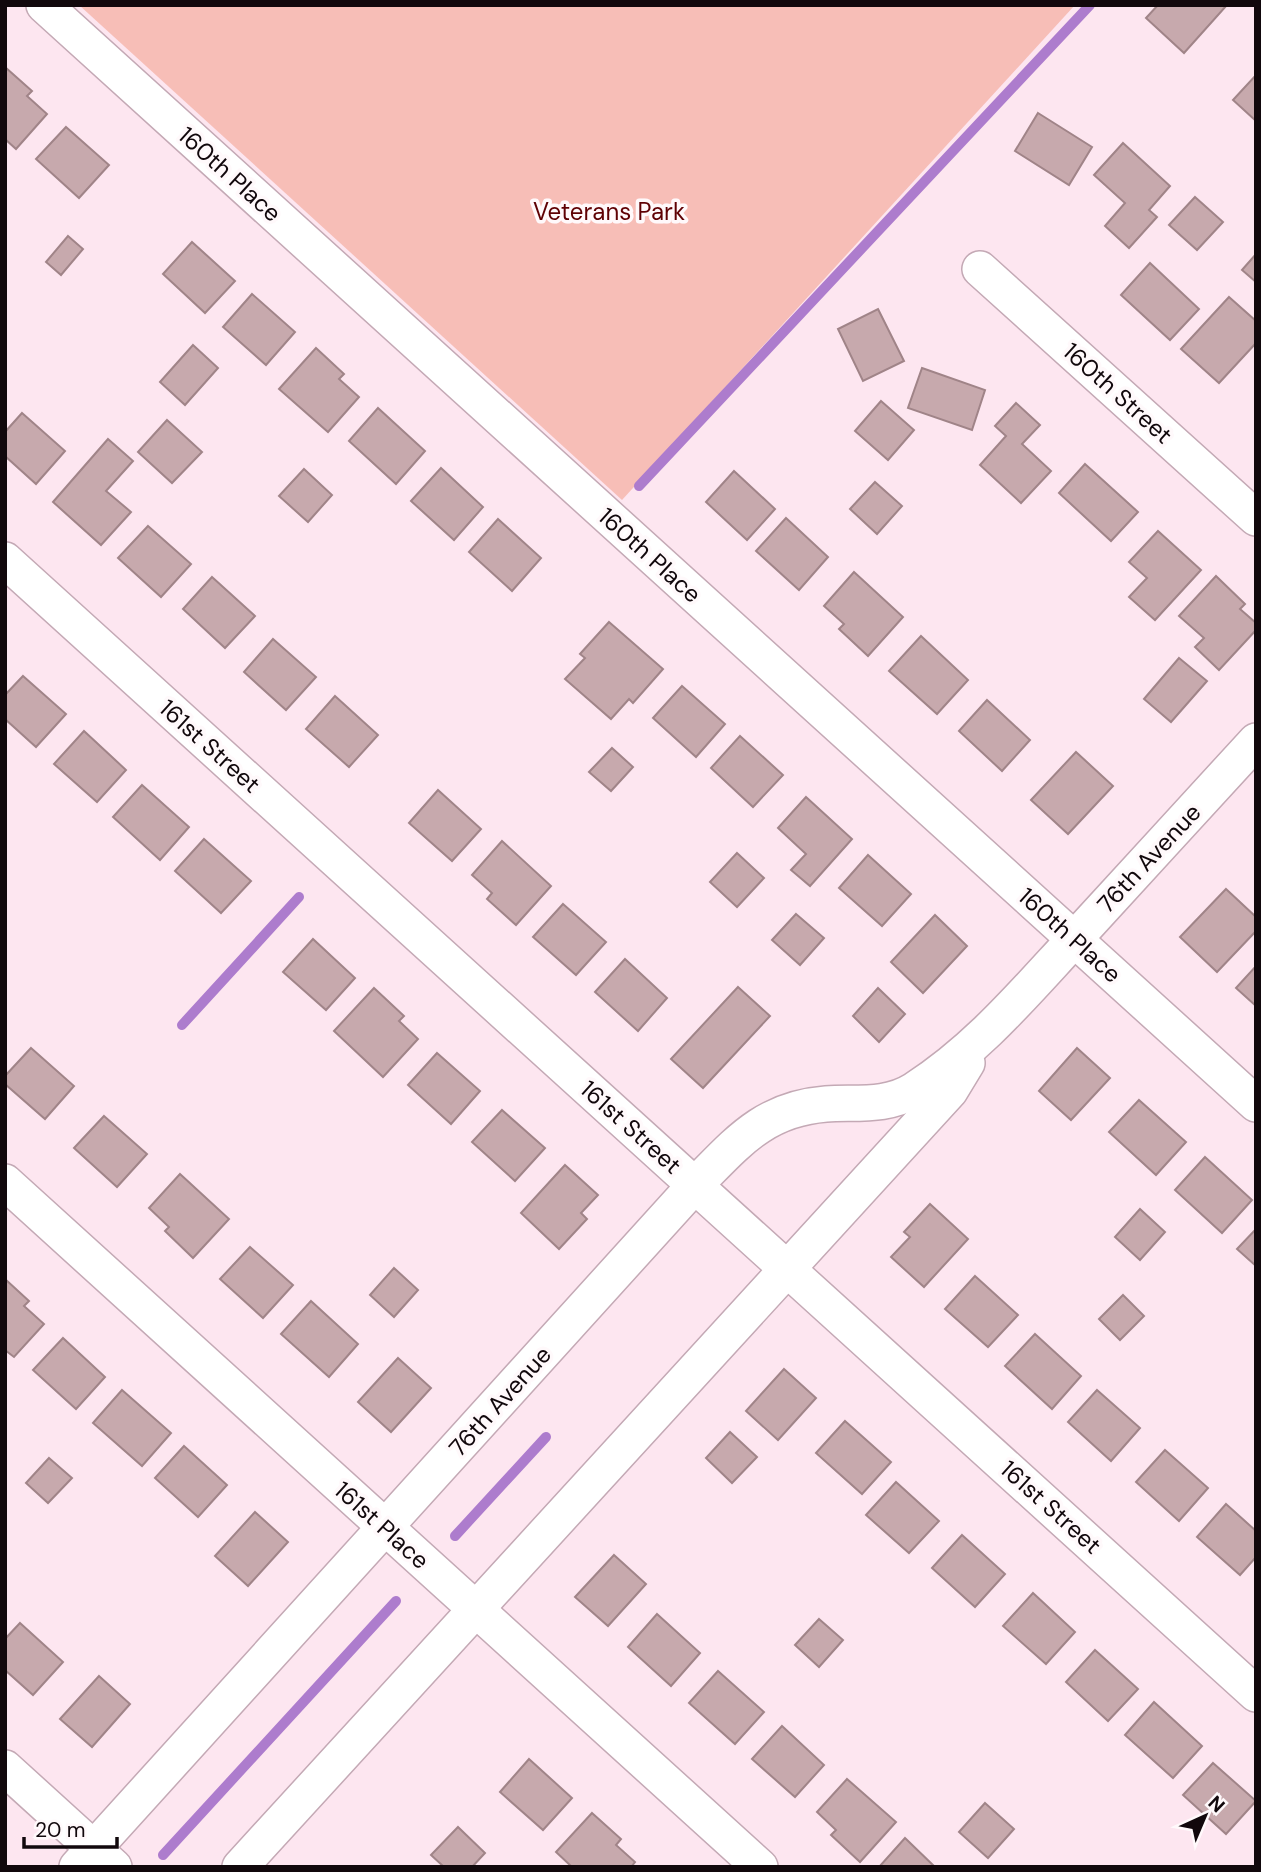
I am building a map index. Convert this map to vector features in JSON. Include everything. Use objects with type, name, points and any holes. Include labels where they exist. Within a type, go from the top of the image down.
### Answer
[{"type":"street","name":"160th Place","points":[[44,5],[1256,1104]]},
{"type":"street","name":"160th Street","points":[[979,269],[1256,517]]},
{"type":"street","name":"161st Street","points":[[5,560],[1256,1694]]},
{"type":"street","name":"76th Avenue","points":[[95,1860],[386,1528],[695,1185],[748,1132],[771,1117],[799,1108],[827,1104],[866,1104],[894,1099],[913,1091],[984,1036],[1256,741]]},
{"type":"street","name":"76th Avenue","points":[[240,1867],[950,1091],[984,1036]]},
{"type":"street","name":"161st Place","points":[[5,1182],[760,1867]]},
{"type":"street","points":[[5,1768],[95,1860]]},
{"type":"green space","name":"Veterans Park","points":[[79,5],[1075,5],[622,500]]},
{"type":"building","points":[[1158,5],[1227,5],[1184,53],[1146,18]]},
{"type":"building","points":[[5,67],[32,91],[27,96],[47,114],[16,149],[5,139]]},
{"type":"building","points":[[1256,75],[1256,121],[1233,100]]},
{"type":"building","points":[[1038,113],[1092,147],[1069,185],[1015,151]]},
{"type":"building","points":[[66,127],[109,165],[79,198],[36,159]]},
{"type":"building","points":[[1123,143],[1170,186],[1149,210],[1157,217],[1129,248],[1105,226],[1125,203],[1094,175]]},
{"type":"building","points":[[1195,197],[1223,222],[1197,250],[1169,225]]},
{"type":"building","points":[[68,236],[83,249],[61,275],[46,262]]},
{"type":"building","points":[[192,242],[235,281],[205,313],[163,274]]},
{"type":"building","points":[[1256,254],[1256,282],[1242,270]]},
{"type":"building","points":[[1150,263],[1199,309],[1170,340],[1121,295]]},
{"type":"building","points":[[252,294],[295,332],[266,365],[223,327]]},
{"type":"building","points":[[1229,297],[1256,321],[1256,343],[1219,383],[1181,349]]},
{"type":"building","points":[[878,309],[904,361],[863,381],[838,329]]},
{"type":"building","points":[[193,345],[218,368],[185,405],[160,382]]},
{"type":"building","points":[[316,348],[344,374],[339,379],[359,397],[328,432],[279,389]]},
{"type":"building","points":[[922,368],[985,390],[972,430],[908,408]]},
{"type":"building","points":[[881,401],[914,430],[888,460],[855,431]]},
{"type":"building","points":[[1016,403],[1040,425],[1022,444],[1051,471],[1021,503],[980,465],[1006,436],[995,426]]},
{"type":"building","points":[[378,408],[425,451],[396,484],[349,441]]},
{"type":"building","points":[[22,413],[65,451],[36,484],[5,456],[5,432]]},
{"type":"building","points":[[167,420],[202,452],[172,483],[138,452]]},
{"type":"building","points":[[108,439],[133,461],[106,491],[131,512],[101,545],[53,502]]},
{"type":"building","points":[[1085,464],[1138,512],[1111,541],[1059,493]]},
{"type":"building","points":[[441,468],[483,507],[454,540],[411,501]]},
{"type":"building","points":[[304,469],[332,495],[308,522],[279,496]]},
{"type":"building","points":[[734,471],[775,509],[747,540],[706,502]]},
{"type":"building","points":[[875,482],[902,506],[877,534],[850,509]]},
{"type":"building","points":[[786,518],[828,557],[799,590],[756,551]]},
{"type":"building","points":[[498,519],[541,558],[512,591],[469,552]]},
{"type":"building","points":[[148,526],[191,564],[161,597],[118,558]]},
{"type":"building","points":[[1158,531],[1201,570],[1155,620],[1129,597],[1147,578],[1129,562]]},
{"type":"building","points":[[854,572],[903,617],[868,656],[839,629],[844,624],[824,606]]},
{"type":"building","points":[[1216,576],[1245,604],[1240,609],[1256,623],[1256,630],[1219,670],[1195,647],[1204,638],[1179,616]]},
{"type":"building","points":[[212,577],[255,616],[225,648],[183,609]]},
{"type":"building","points":[[609,622],[663,669],[633,703],[629,699],[611,719],[565,679],[585,658],[580,654]]},
{"type":"building","points":[[921,636],[968,680],[937,714],[889,671]]},
{"type":"building","points":[[273,639],[316,677],[286,710],[244,672]]},
{"type":"building","points":[[1179,658],[1207,681],[1171,722],[1144,699]]},
{"type":"building","points":[[23,676],[66,714],[36,747],[5,719],[5,695]]},
{"type":"building","points":[[682,686],[725,724],[696,757],[653,718]]},
{"type":"building","points":[[335,696],[378,735],[349,767],[306,729]]},
{"type":"building","points":[[987,700],[1030,740],[1002,771],[959,731]]},
{"type":"building","points":[[84,731],[126,770],[97,802],[54,764]]},
{"type":"building","points":[[740,736],[783,775],[753,807],[711,768]]},
{"type":"building","points":[[612,748],[633,767],[611,791],[589,772]]},
{"type":"building","points":[[1076,752],[1113,786],[1068,834],[1031,800]]},
{"type":"building","points":[[142,785],[189,827],[160,860],[113,817]]},
{"type":"building","points":[[438,790],[481,829],[452,861],[409,823]]},
{"type":"building","points":[[806,797],[852,839],[810,886],[791,870],[806,854],[778,828]]},
{"type":"building","points":[[204,839],[251,881],[221,913],[175,871]]},
{"type":"building","points":[[502,841],[551,886],[516,925],[487,899],[492,893],[472,875]]},
{"type":"building","points":[[737,853],[764,878],[737,907],[710,882]]},
{"type":"building","points":[[868,855],[911,894],[882,926],[839,888]]},
{"type":"building","points":[[1226,889],[1256,917],[1256,931],[1217,972],[1180,937]]},
{"type":"building","points":[[563,904],[606,942],[576,975],[533,937]]},
{"type":"building","points":[[796,914],[824,938],[800,965],[772,940]]},
{"type":"building","points":[[935,915],[967,946],[923,993],[891,962]]},
{"type":"building","points":[[313,939],[355,978],[326,1010],[283,972]]},
{"type":"building","points":[[625,959],[667,998],[638,1031],[595,992]]},
{"type":"building","points":[[1256,966],[1256,1006],[1236,988]]},
{"type":"building","points":[[738,987],[770,1016],[703,1088],[671,1059]]},
{"type":"building","points":[[374,988],[404,1016],[399,1021],[418,1039],[383,1077],[334,1031]]},
{"type":"building","points":[[878,988],[905,1014],[879,1042],[853,1016]]},
{"type":"building","points":[[31,1048],[74,1086],[45,1119],[5,1084],[5,1076]]},
{"type":"building","points":[[1077,1048],[1110,1078],[1071,1120],[1039,1091]]},
{"type":"building","points":[[437,1053],[480,1091],[451,1124],[408,1085]]},
{"type":"building","points":[[1139,1100],[1186,1142],[1156,1175],[1109,1132]]},
{"type":"building","points":[[502,1110],[545,1148],[515,1181],[472,1142]]},
{"type":"building","points":[[104,1116],[147,1154],[117,1187],[74,1148]]},
{"type":"building","points":[[1205,1157],[1252,1200],[1222,1233],[1175,1190]]},
{"type":"building","points":[[565,1165],[598,1195],[581,1213],[587,1219],[559,1249],[521,1213]]},
{"type":"building","points":[[180,1174],[229,1219],[193,1258],[165,1231],[169,1227],[149,1208]]},
{"type":"building","points":[[930,1204],[968,1239],[924,1287],[891,1257],[910,1237],[904,1232]]},
{"type":"building","points":[[1140,1209],[1165,1232],[1140,1260],[1115,1237]]},
{"type":"building","points":[[1256,1229],[1256,1266],[1237,1249]]},
{"type":"building","points":[[250,1247],[293,1285],[263,1318],[220,1279]]},
{"type":"building","points":[[394,1268],[418,1290],[394,1317],[370,1295]]},
{"type":"building","points":[[975,1276],[1018,1315],[988,1347],[945,1309]]},
{"type":"building","points":[[5,1279],[29,1301],[24,1306],[44,1324],[14,1357],[5,1350]]},
{"type":"building","points":[[1123,1295],[1144,1316],[1120,1340],[1099,1319]]},
{"type":"building","points":[[311,1301],[358,1344],[329,1377],[281,1334]]},
{"type":"building","points":[[1035,1334],[1081,1376],[1052,1409],[1005,1366]]},
{"type":"building","points":[[63,1338],[105,1377],[76,1409],[33,1370]]},
{"type":"building","points":[[398,1358],[431,1388],[391,1432],[358,1402]]},
{"type":"building","points":[[784,1369],[816,1398],[778,1440],[746,1411]]},
{"type":"building","points":[[122,1390],[171,1433],[142,1466],[93,1423]]},
{"type":"building","points":[[1097,1390],[1140,1428],[1111,1461],[1068,1422]]},
{"type":"building","points":[[845,1421],[891,1462],[862,1494],[816,1453]]},
{"type":"building","points":[[730,1432],[757,1457],[732,1483],[706,1458]]},
{"type":"building","points":[[184,1446],[227,1485],[198,1517],[155,1478]]},
{"type":"building","points":[[1165,1450],[1208,1488],[1179,1521],[1136,1482]]},
{"type":"building","points":[[49,1458],[72,1478],[48,1503],[26,1483]]},
{"type":"building","points":[[896,1482],[939,1521],[909,1553],[866,1515]]},
{"type":"building","points":[[1226,1504],[1256,1531],[1256,1557],[1240,1575],[1197,1537]]},
{"type":"building","points":[[255,1512],[288,1542],[248,1586],[215,1556]]},
{"type":"building","points":[[962,1535],[1005,1574],[975,1607],[932,1568]]},
{"type":"building","points":[[614,1555],[646,1584],[608,1626],[575,1597]]},
{"type":"building","points":[[1033,1593],[1075,1632],[1046,1664],[1003,1626]]},
{"type":"building","points":[[657,1614],[700,1653],[671,1686],[628,1647]]},
{"type":"building","points":[[819,1619],[843,1640],[819,1667],[795,1645]]},
{"type":"building","points":[[20,1623],[63,1662],[33,1695],[5,1670],[5,1639]]},
{"type":"building","points":[[1095,1650],[1138,1689],[1108,1721],[1066,1682]]},
{"type":"building","points":[[718,1671],[764,1712],[735,1744],[689,1703]]},
{"type":"building","points":[[99,1676],[130,1704],[92,1747],[60,1719]]},
{"type":"building","points":[[1154,1702],[1202,1746],[1173,1778],[1125,1735]]},
{"type":"building","points":[[782,1726],[824,1765],[795,1797],[752,1759]]},
{"type":"building","points":[[529,1759],[572,1798],[543,1830],[500,1792]]},
{"type":"building","points":[[1213,1763],[1256,1801],[1226,1834],[1183,1795]]},
{"type":"building","points":[[847,1779],[896,1822],[860,1862],[831,1835],[836,1830],[817,1812]]},
{"type":"building","points":[[985,1803],[1014,1829],[988,1858],[959,1832]]},
{"type":"building","points":[[592,1813],[621,1839],[616,1845],[635,1862],[631,1867],[572,1867],[556,1852]]},
{"type":"building","points":[[458,1827],[485,1853],[472,1867],[444,1867],[431,1855]]},
{"type":"building","points":[[905,1838],[935,1867],[879,1867]]},
{"type":"waterway","points":[[639,486],[1090,5]]},
{"type":"waterway","points":[[182,1025],[299,897]]},
{"type":"waterway","points":[[455,1536],[546,1437]]},
{"type":"waterway","points":[[163,1855],[396,1601]]}]
